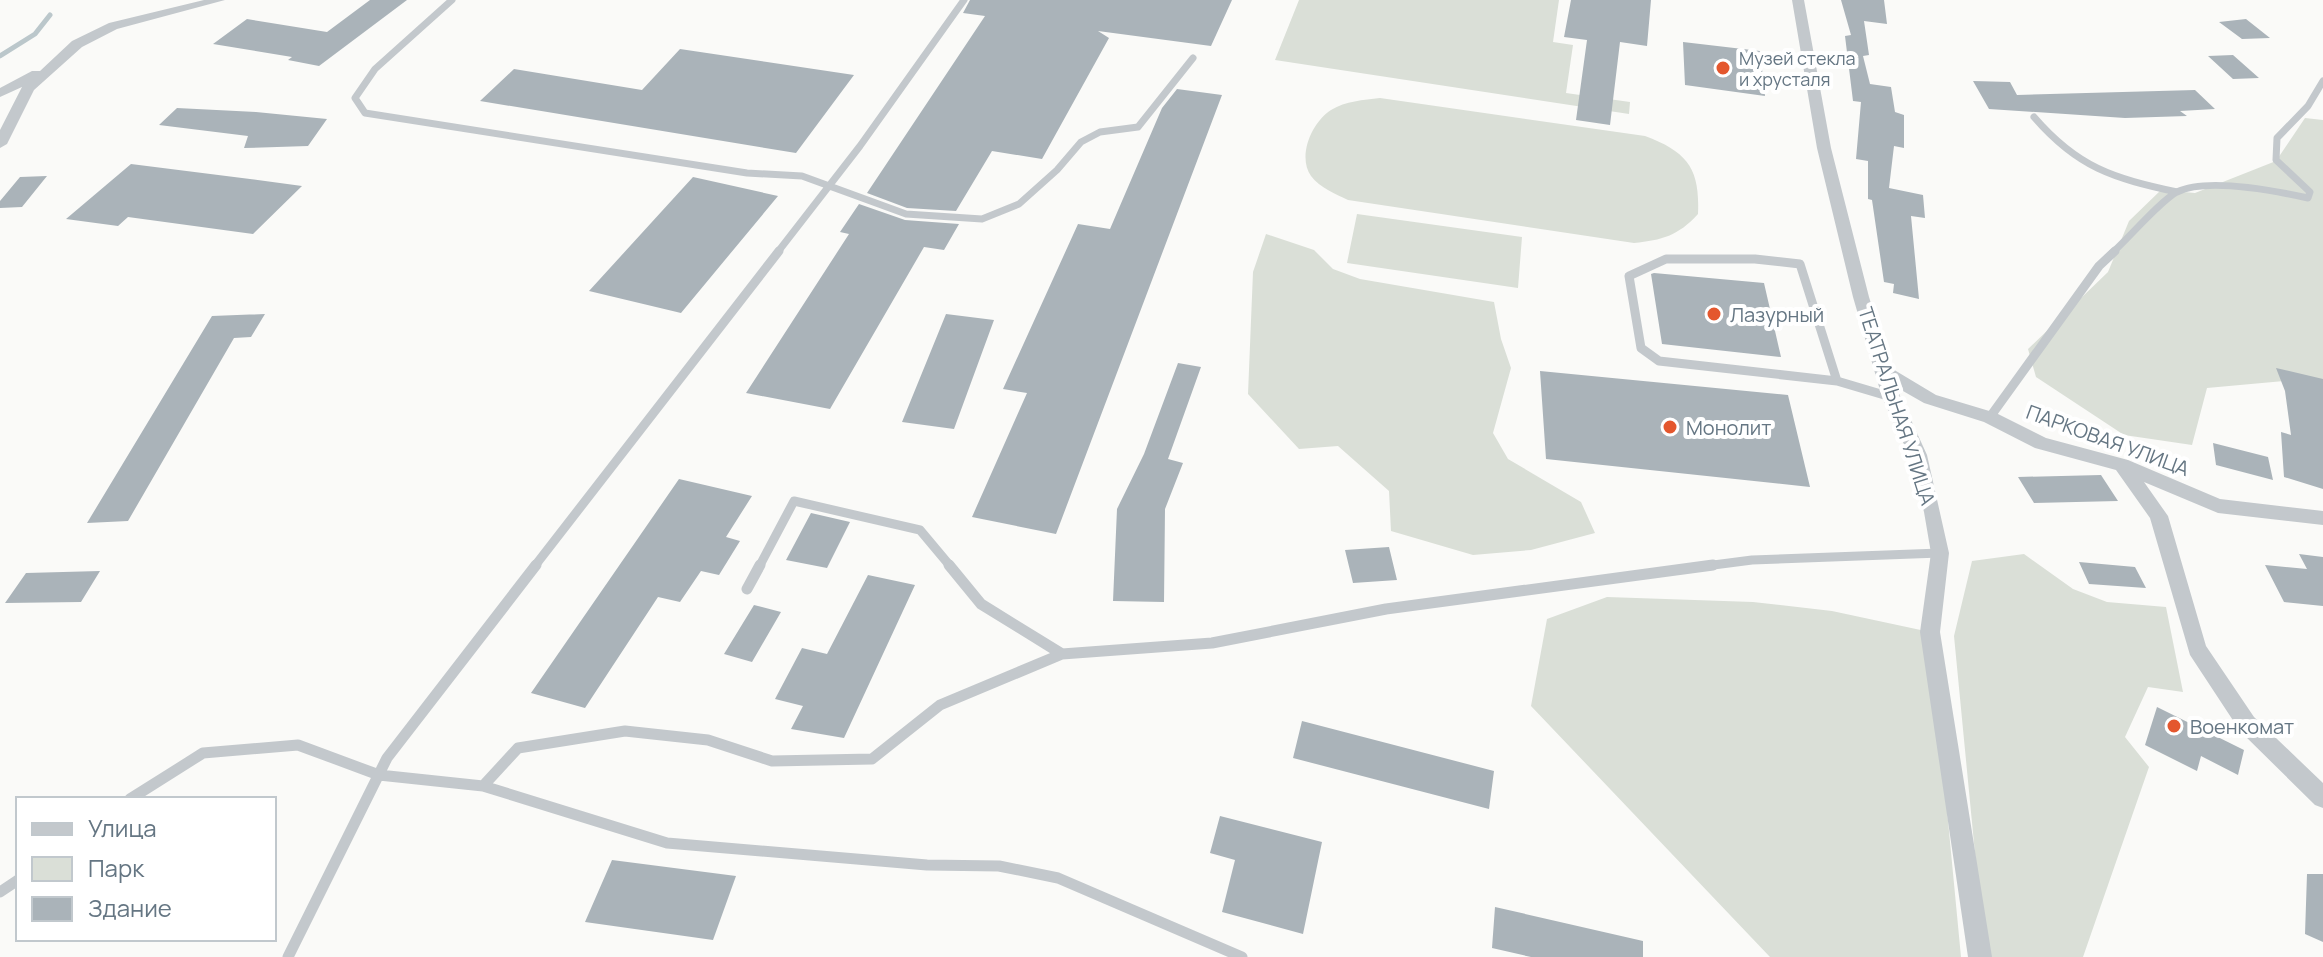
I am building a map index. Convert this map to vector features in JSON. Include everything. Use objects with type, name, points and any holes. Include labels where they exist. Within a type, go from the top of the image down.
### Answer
[{"type":"street","points":[[0,144],[4,129],[28,88],[77,44],[113,26],[219,0]]},
{"type":"street","name":"ТЕАТРАЛЬНАЯ УЛИЦА","points":[[1798,0],[1824,148],[1861,297],[1891,397],[1918,455],[1940,553],[1930,632],[1980,957]]},
{"type":"street","points":[[0,93],[54,65]]},
{"type":"street","name":"ПАРКОВАЯ УЛИЦА","points":[[1886,373],[1930,399],[1990,417],[2041,443],[2122,465],[2218,506],[2323,518]]},
{"type":"street","points":[[2122,465],[2159,516],[2197,649],[2247,724],[2323,798]]},
{"type":"lane","points":[[452,0],[375,69],[355,98],[365,113],[747,173],[802,176],[906,214],[982,219],[1019,204],[1057,170],[1081,142],[1100,132],[1138,127],[1193,58]]},
{"type":"lane","points":[[288,957],[387,758],[830,184],[964,0]]},
{"type":"lane","points":[[2034,117],[2060,150],[2086,166],[2123,180],[2177,192],[2210,187],[2255,187],[2308,198],[2310,192],[2303,182],[2276,160],[2277,138],[2308,106],[2323,81]]},
{"type":"lane","points":[[1990,417],[2099,266],[2177,192]]},
{"type":"lane","points":[[1837,381],[1800,264],[1755,259],[1666,259],[1629,276],[1641,348],[1659,361],[1837,381],[1891,397]]},
{"type":"lane","points":[[747,589],[794,501],[920,530],[981,604],[1062,654]]},
{"type":"lane","points":[[483,786],[518,748],[625,731],[708,740],[772,761],[872,759],[940,705],[1062,654],[1212,643],[1386,609],[1752,560],[1940,553]]},
{"type":"lane","points":[[133,797],[203,753],[298,745],[379,775],[483,786],[667,843],[927,865],[999,866],[1058,878],[1242,957]]},
{"type":"green space","points":[[1299,0],[1559,0],[1553,42],[1573,45],[1566,93],[1630,102],[1629,114],[1275,60]]},
{"type":"green space","points":[[1380,98],[1645,136],[1672,149],[1688,164],[1697,185],[1698,214],[1669,236],[1634,243],[1348,200],[1323,187],[1311,176],[1307,168],[1306,149],[1318,123],[1331,110],[1349,103]]},
{"type":"green space","points":[[2305,118],[2323,120],[2323,388],[2284,381],[2207,388],[2192,445],[2124,435],[2036,377],[2028,349],[2108,272],[2129,221],[2161,190],[2195,193],[2276,161]]},
{"type":"green space","points":[[1357,214],[1522,237],[1518,288],[1347,263]]},
{"type":"green space","points":[[1266,234],[1314,250],[1333,269],[1360,279],[1494,302],[1501,339],[1511,368],[1493,433],[1508,459],[1581,502],[1595,533],[1531,550],[1473,555],[1391,531],[1389,491],[1338,446],[1299,449],[1248,394],[1253,272]]},
{"type":"green space","points":[[2024,554],[2073,589],[2107,602],[2166,607],[2183,692],[2148,687],[2125,737],[2149,767],[2083,957],[1985,957],[1954,636],[1972,561]]},
{"type":"green space","points":[[1607,597],[1753,602],[1832,611],[1930,632],[1961,957],[1770,957],[1531,706],[1547,619]]},
{"type":"building","points":[[370,0],[407,0],[319,66],[288,60],[292,57],[213,44],[247,19],[327,32]]},
{"type":"building","points":[[970,0],[1232,0],[1211,46],[1098,31],[1109,38],[1042,159],[992,151],[956,211],[907,208],[867,193],[985,16],[963,13]]},
{"type":"building","points":[[1571,0],[1651,0],[1647,46],[1620,42],[1610,125],[1576,120],[1587,40],[1564,37]]},
{"type":"building","points":[[1841,0],[1884,0],[1887,24],[1864,21],[1869,55],[1863,56],[1870,84],[1891,87],[1895,112],[1904,115],[1904,148],[1894,146],[1889,188],[1923,195],[1925,218],[1911,216],[1919,299],[1893,293],[1894,284],[1884,282],[1872,200],[1868,199],[1868,161],[1856,159],[1861,102],[1853,101],[1845,36],[1851,35]]},
{"type":"building","points":[[2246,19],[2270,38],[2242,39],[2219,22]]},
{"type":"building","name":"Музей стекла и хрусталя","points":[[1683,42],[1760,51],[1765,96],[1685,85]]},
{"type":"building","points":[[680,49],[854,75],[796,153],[480,101],[514,69],[642,90]]},
{"type":"building","points":[[2233,55],[2259,78],[2233,79],[2208,56]]},
{"type":"building","points":[[1973,81],[2010,82],[2017,95],[2195,90],[2215,109],[2180,111],[2187,116],[2125,118],[1989,109]]},
{"type":"building","points":[[1177,89],[1222,95],[1056,534],[972,517],[1027,393],[1003,389],[1078,224],[1110,229],[1162,108]]},
{"type":"building","points":[[177,108],[327,119],[308,146],[244,148],[248,136],[159,125]]},
{"type":"building","points":[[131,164],[302,186],[253,234],[128,217],[118,226],[66,219]]},
{"type":"building","points":[[47,176],[22,207],[0,208],[0,201],[20,177]]},
{"type":"building","points":[[693,177],[778,196],[681,313],[589,291]]},
{"type":"building","points":[[859,204],[905,220],[959,224],[944,250],[924,247],[830,409],[746,393],[849,234],[840,232]]},
{"type":"building","name":"Лазурный","points":[[1651,274],[1764,283],[1781,357],[1662,344]]},
{"type":"building","points":[[265,314],[251,337],[234,338],[128,521],[87,523],[212,316]]},
{"type":"building","points":[[946,314],[994,320],[954,429],[902,422]]},
{"type":"building","points":[[1178,363],[1201,367],[1168,459],[1183,463],[1165,509],[1164,602],[1113,601],[1117,509],[1144,454]]},
{"type":"building","points":[[2276,368],[2323,379],[2323,489],[2284,477],[2281,432],[2291,435],[2285,391]]},
{"type":"building","name":"Монолит","points":[[1540,371],[1788,395],[1810,487],[1546,459]]},
{"type":"building","points":[[2213,443],[2268,457],[2273,480],[2216,465]]},
{"type":"building","points":[[2101,475],[2118,501],[2034,503],[2018,477]]},
{"type":"building","points":[[679,479],[752,496],[726,537],[740,541],[719,575],[701,571],[680,602],[658,597],[585,708],[531,693]]},
{"type":"building","points":[[811,513],[850,522],[827,568],[786,560]]},
{"type":"building","points":[[1389,547],[1397,580],[1353,583],[1345,550]]},
{"type":"building","points":[[2299,554],[2323,557],[2323,606],[2284,602],[2265,565],[2307,569]]},
{"type":"building","points":[[2079,562],[2135,567],[2146,588],[2089,584]]},
{"type":"building","points":[[100,571],[81,602],[5,603],[26,573]]},
{"type":"building","points":[[868,575],[915,585],[844,738],[791,729],[803,706],[775,699],[802,648],[827,654]]},
{"type":"building","points":[[754,605],[781,612],[752,662],[724,654]]},
{"type":"building","name":"Военкомат","points":[[2157,707],[2244,750],[2238,775],[2201,756],[2197,771],[2145,745]]},
{"type":"building","points":[[1302,721],[1494,771],[1489,809],[1293,758]]},
{"type":"building","points":[[1220,816],[1322,842],[1303,934],[1222,912],[1235,860],[1210,853]]},
{"type":"building","points":[[612,860],[736,876],[713,940],[585,922]]},
{"type":"building","points":[[2307,874],[2323,874],[2323,942],[2305,934]]},
{"type":"building","points":[[1495,907],[1643,941],[1643,957],[1531,957],[1492,948]]},
{"type":"waterway","points":[[0,56],[35,34],[50,15]]},
{"type":"place","name":"Музей стекла и хрусталя","points":[[1723,68]]},
{"type":"place","name":"Лазурный","points":[[1714,314]]},
{"type":"place","name":"Монолит","points":[[1670,427]]},
{"type":"place","name":"Военкомат","points":[[2174,726]]}]
